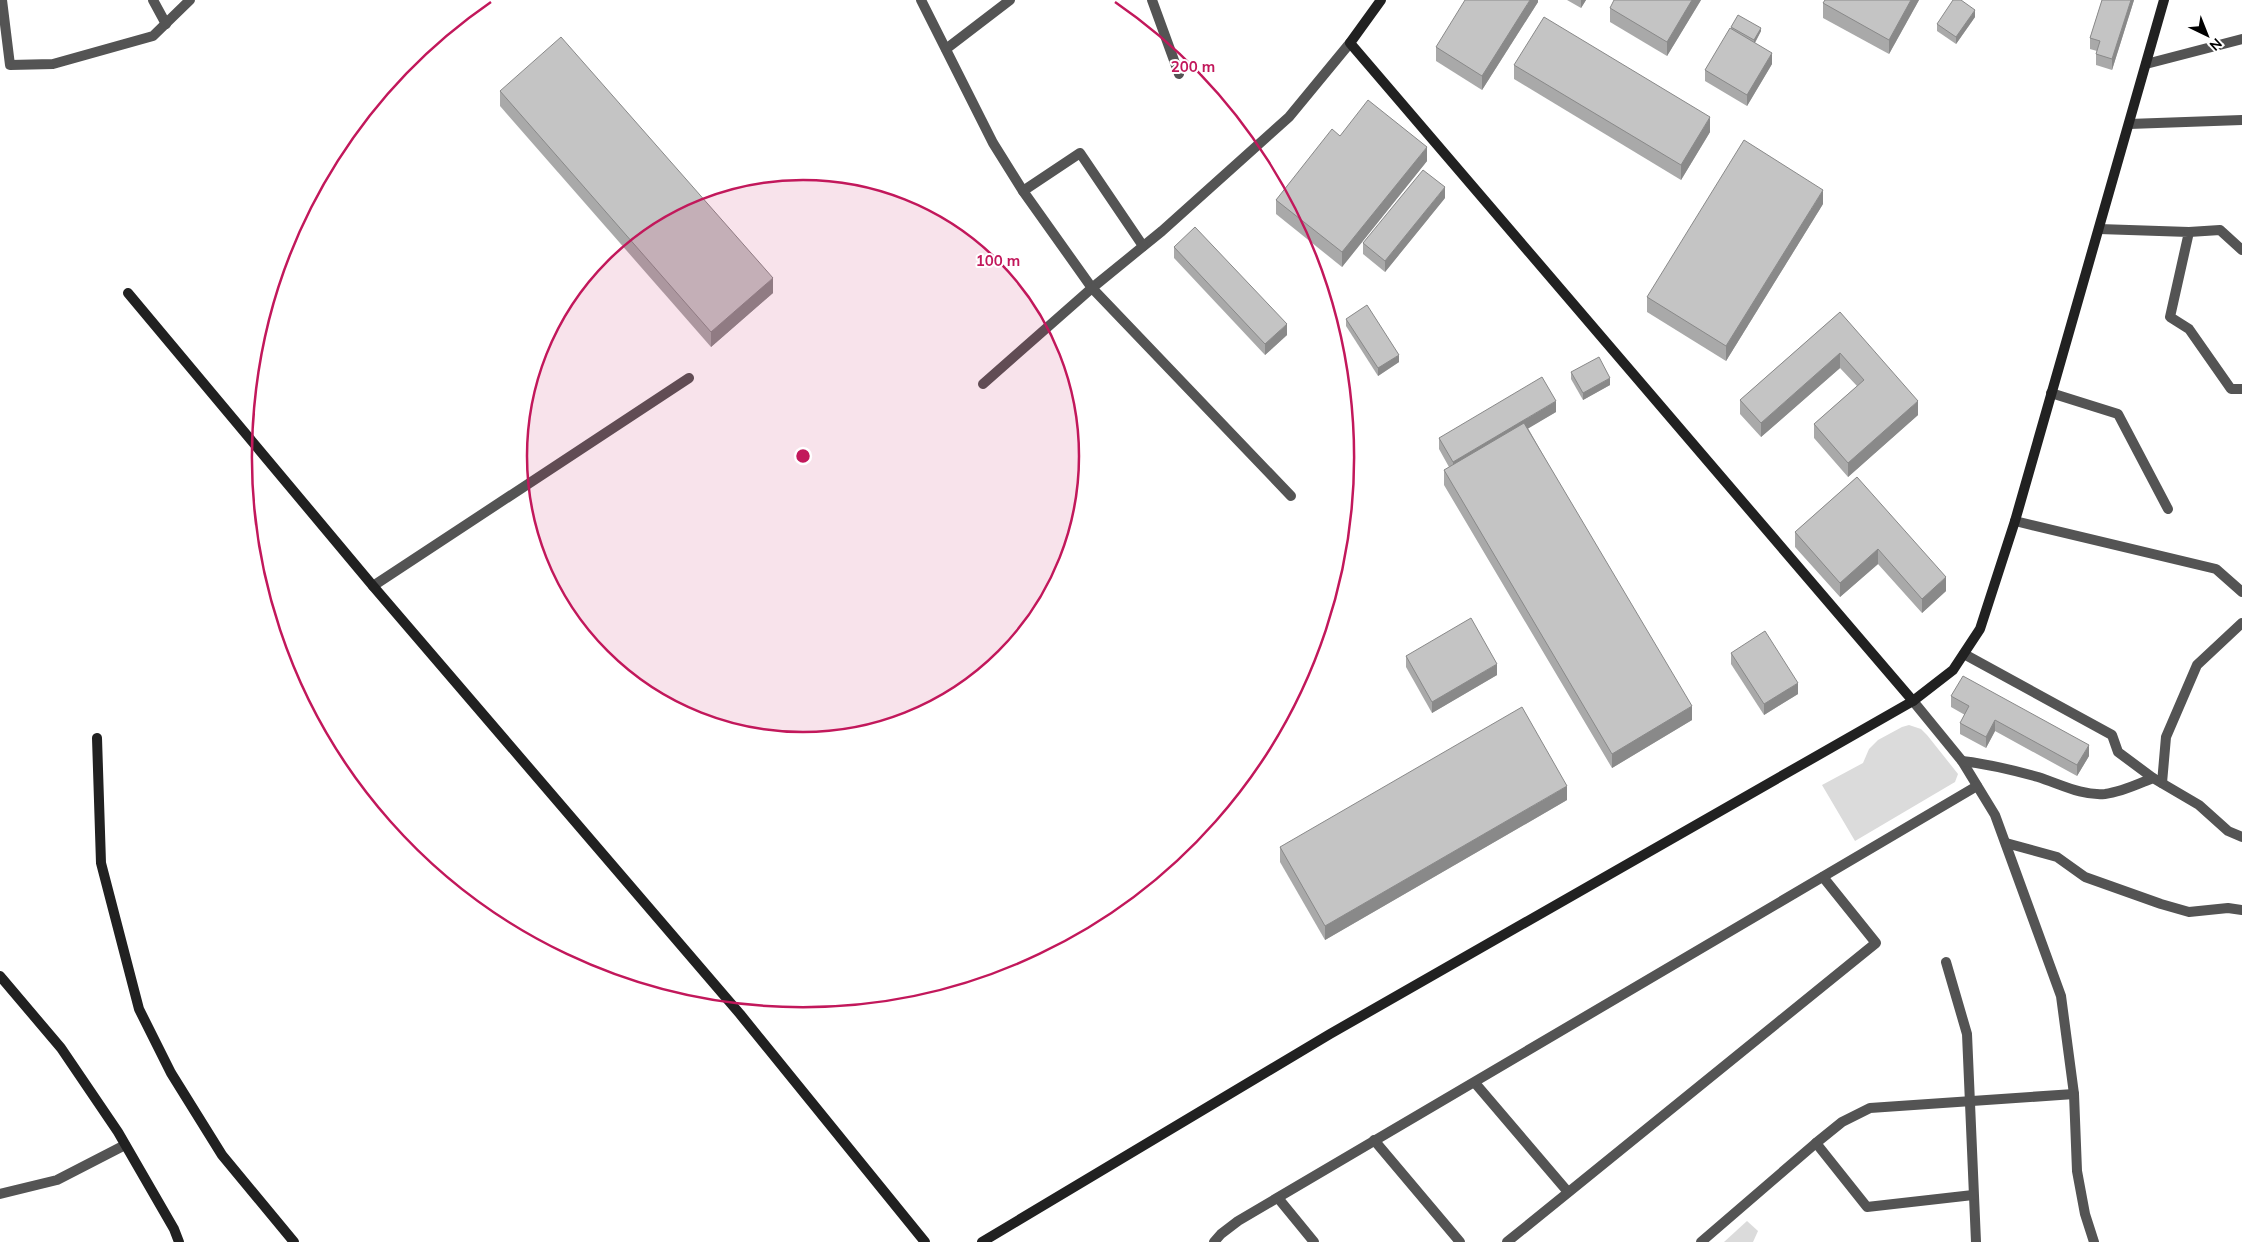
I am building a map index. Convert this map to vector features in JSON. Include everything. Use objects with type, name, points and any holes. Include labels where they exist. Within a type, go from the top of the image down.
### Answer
[{"type":"street","points":[[2,0],[2,23],[10,64],[53,64],[153,36],[190,0]]},
{"type":"street","points":[[153,0],[166,24]]},
{"type":"street","points":[[921,0],[993,144],[1023,191],[1092,288],[1291,496]]},
{"type":"street","points":[[946,49],[1010,0]]},
{"type":"street","points":[[1152,0],[1179,74]]},
{"type":"street","points":[[983,384],[1092,288],[1144,246],[1289,117],[1350,43],[1381,0]]},
{"type":"street","points":[[982,1242],[1330,1034],[1913,701],[1953,670],[1980,629],[2015,521],[2164,0]]},
{"type":"street","points":[[2146,64],[2242,40]]},
{"type":"street","points":[[1350,43],[1913,701],[1962,761],[1995,815],[2061,996],[2074,1094],[2077,1171],[2085,1214],[2094,1242]]},
{"type":"street","points":[[2129,124],[2242,120]]},
{"type":"street","points":[[1023,191],[1080,153],[1144,246]]},
{"type":"street","points":[[2099,229],[2189,232],[2220,230],[2242,250]]},
{"type":"street","points":[[2189,232],[2170,317],[2189,329],[2231,389],[2242,389]]},
{"type":"street","points":[[128,293],[373,586],[740,1014],[925,1242]]},
{"type":"street","points":[[373,586],[689,378]]},
{"type":"street","points":[[2052,393],[2118,414],[2168,509]]},
{"type":"street","points":[[2015,521],[2216,569],[2242,592]]},
{"type":"street","points":[[2158,781],[2166,737],[2197,665],[2242,623]]},
{"type":"street","points":[[1964,654],[2112,735],[2118,752],[2158,781],[2199,805],[2228,830],[2242,836]]},
{"type":"street","points":[[97,738],[101,863],[139,1009],[171,1074],[222,1155],[294,1242]]},
{"type":"street","points":[[1962,761],[1979,763],[2038,777],[2082,792],[2105,794],[2158,781]]},
{"type":"street","points":[[1214,1242],[1238,1221],[1977,786]]},
{"type":"street","points":[[2006,843],[2057,858],[2085,877],[2189,912],[2228,908],[2242,910]]},
{"type":"street","points":[[1507,1242],[1876,943],[1823,877]]},
{"type":"street","points":[[1946,962],[1967,1034],[1976,1242]]},
{"type":"street","points":[[0,976],[61,1048],[125,1145],[179,1242]]},
{"type":"street","points":[[1475,1083],[1568,1192]]},
{"type":"street","points":[[1701,1242],[1816,1142],[1842,1122],[1870,1108],[2074,1094]]},
{"type":"street","points":[[1374,1140],[1460,1242]]},
{"type":"street","points":[[1816,1142],[1867,1208],[1973,1195]]},
{"type":"street","points":[[0,1194],[57,1180],[125,1145]]},
{"type":"street","points":[[1278,1198],[1314,1242]]},
{"type":"shaded area","points":[[1909,725],[1921,729],[1927,735],[1958,774],[1955,782],[1855,841],[1822,785],[1863,763],[1869,749],[1878,740]]},
{"type":"shaded area","points":[[1747,1221],[1758,1231],[1753,1242],[1724,1242]]},
{"type":"building","points":[[1465,0],[1530,0],[1482,76],[1436,47]]},
{"type":"building","points":[[1614,0],[1692,0],[1667,42],[1610,8]]},
{"type":"building","points":[[1825,0],[1911,0],[1889,40],[1823,3]]},
{"type":"building","points":[[1953,0],[1961,0],[1975,10],[1956,37],[1937,24]]},
{"type":"building","points":[[2102,0],[2131,0],[2112,59],[2096,54],[2100,41],[2090,38]]},
{"type":"building","points":[[1738,15],[1761,28],[1754,40],[1731,27]]},
{"type":"building","points":[[1544,17],[1710,117],[1681,165],[1514,65]]},
{"type":"building","points":[[1730,28],[1772,53],[1747,95],[1705,70]]},
{"type":"building","points":[[561,37],[773,278],[711,332],[500,91]]},
{"type":"building","points":[[1368,100],[1427,147],[1342,252],[1276,200],[1332,129],[1340,136]]},
{"type":"building","points":[[1744,140],[1823,190],[1726,346],[1647,297]]},
{"type":"building","points":[[1423,170],[1445,187],[1385,261],[1363,243]]},
{"type":"building","points":[[1195,227],[1287,324],[1265,344],[1174,247]]},
{"type":"building","points":[[1367,305],[1399,355],[1378,368],[1346,319]]},
{"type":"building","points":[[1840,312],[1918,401],[1848,463],[1814,424],[1864,380],[1840,353],[1761,423],[1740,400]]},
{"type":"building","points":[[1599,357],[1610,378],[1583,393],[1571,372]]},
{"type":"building","points":[[1542,377],[1556,401],[1453,462],[1439,438]]},
{"type":"building","points":[[1524,423],[1692,706],[1612,754],[1444,470]]},
{"type":"building","points":[[1857,477],[1946,577],[1922,599],[1878,549],[1840,583],[1795,532]]},
{"type":"building","points":[[1471,618],[1497,664],[1432,702],[1406,656]]},
{"type":"building","points":[[1765,631],[1798,683],[1764,704],[1731,653]]},
{"type":"building","points":[[1963,676],[2089,745],[2077,765],[1995,720],[1986,737],[1960,723],[1969,706],[1951,696]]},
{"type":"building","points":[[1522,707],[1567,786],[1325,926],[1280,847]]}]
